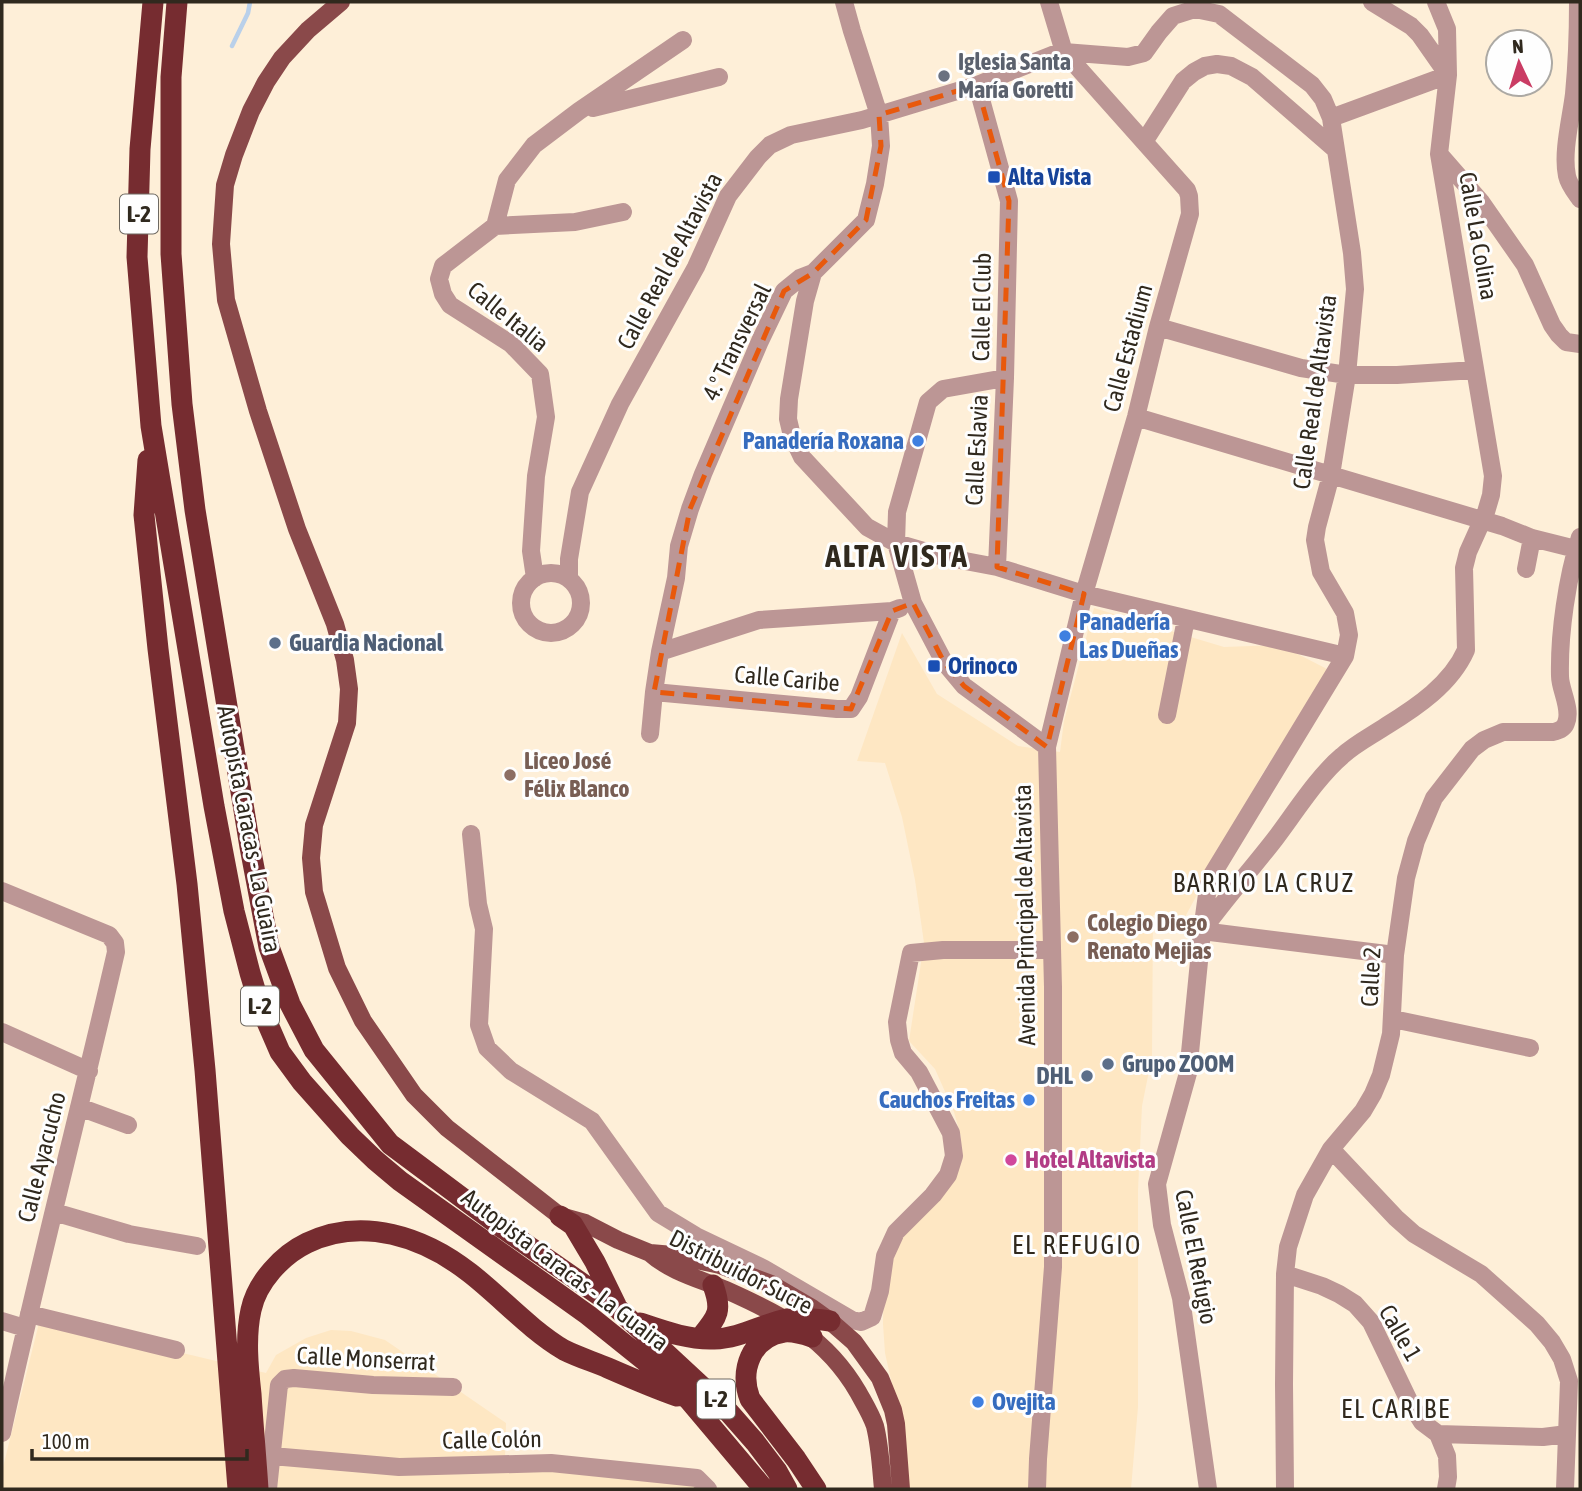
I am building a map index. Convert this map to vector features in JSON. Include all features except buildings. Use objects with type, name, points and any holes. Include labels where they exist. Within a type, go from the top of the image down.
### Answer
[{"type":"highway","name":"Autopista Caracas - La Guaira","points":[[153,2],[140,149],[137,257],[150,426],[214,806],[234,911],[260,1006],[280,1052],[302,1082],[375,1160],[400,1181],[588,1315],[649,1364],[689,1400],[764,1489]]},
{"type":"highway","name":"Autopista Caracas - La Guaira","points":[[177,2],[171,77],[171,254],[182,404],[197,524],[250,847],[269,947],[290,1004],[314,1050],[390,1143],[504,1229],[624,1314],[726,1409],[755,1442],[788,1489]]},
{"type":"highway","points":[[150,426],[144,515],[190,910],[238,1489]]},
{"type":"highway","points":[[560,1216],[573,1224],[624,1314],[673,1334],[700,1338],[732,1337],[796,1318],[830,1321]]},
{"type":"highway","points":[[258,1489],[248,1359],[251,1308],[259,1287],[274,1268],[300,1247],[339,1232],[382,1232],[422,1245],[469,1272],[539,1334],[566,1351],[689,1400]]},
{"type":"highway","points":[[700,1338],[718,1315],[718,1299],[713,1285]]},
{"type":"highway","points":[[812,1336],[785,1332],[765,1340],[756,1347],[745,1374],[750,1399],[816,1489]]},
{"type":"main road","points":[[341,2],[308,30],[282,58],[251,111],[225,185],[221,244],[226,300],[258,411],[297,530],[335,624],[345,660],[349,689],[347,723],[314,825],[311,858],[314,892],[338,968],[363,1021],[414,1095],[447,1128],[560,1216],[585,1223],[650,1253]]},
{"type":"main road","name":"Distribuidor Sucre","points":[[650,1253],[671,1269],[750,1301],[785,1320],[812,1336],[840,1364],[874,1423],[883,1489]]},
{"type":"main road","name":"Distribuidor Sucre","points":[[650,1253],[720,1265],[750,1275],[793,1295],[854,1342],[869,1360],[888,1395],[896,1424],[901,1489]]},
{"type":"street","name":"4.° Transversal","points":[[650,734],[660,652],[676,578],[679,546],[703,474],[783,291],[800,278],[813,273],[866,220],[881,146],[879,115],[844,2]]},
{"type":"street","name":"Calle Estadium","points":[[1047,747],[1084,594],[1136,416],[1190,214],[1187,190],[1064,52],[1049,2]]},
{"type":"street","points":[[1331,118],[1448,75],[1433,51],[1411,26],[1372,2]]},
{"type":"street","name":"Calle La Colina","points":[[1202,931],[1340,757],[1436,691],[1461,662],[1466,650],[1464,568],[1491,495],[1493,476],[1439,153],[1448,75],[1447,29],[1436,2]]},
{"type":"street","points":[[1578,2],[1576,70],[1565,159],[1571,187],[1580,199]]},
{"type":"street","name":"Calle Real de Altavista","points":[[569,579],[569,559],[580,492],[620,404],[696,267],[728,196],[770,145],[791,135],[862,120],[977,85],[1064,52],[1128,57],[1144,53],[1173,16],[1195,9],[1219,14],[1312,85],[1323,99],[1331,118],[1355,289],[1347,375],[1331,475],[1315,540],[1321,572],[1345,613],[1349,635],[1345,656]]},
{"type":"street","points":[[622,212],[575,222],[495,226],[507,180],[534,145],[683,40]]},
{"type":"street","points":[[1144,142],[1183,81],[1205,66],[1217,64],[1231,66],[1252,77],[1336,150]]},
{"type":"street","points":[[579,111],[719,77]]},
{"type":"street","name":"Calle El Club","points":[[977,85],[1009,201],[1005,378],[943,389],[928,402],[897,512],[896,543],[913,603],[944,662],[964,685],[1047,747]]},
{"type":"street","points":[[1439,153],[1481,202],[1525,265],[1559,335],[1566,342],[1580,344]]},
{"type":"street","name":"Calle Italia","points":[[495,226],[443,266],[439,279],[443,294],[450,305],[510,344],[540,374],[546,417],[531,551],[535,578]]},
{"type":"street","points":[[813,273],[805,301],[788,419],[792,436],[802,457],[867,527],[896,543],[944,557],[997,567],[1084,594],[1345,656]]},
{"type":"street","points":[[1158,327],[1301,368],[1347,375],[1475,370]]},
{"type":"street","name":"Calle Eslavia","points":[[997,567],[1005,378]]},
{"type":"street","points":[[1136,416],[1331,475],[1483,516],[1532,538],[1579,545]]},
{"type":"street","points":[[1526,569],[1532,538]]},
{"type":"street","name":"Calle 2","points":[[1285,1489],[1285,1274],[1289,1247],[1305,1195],[1331,1149],[1363,1111],[1373,1094],[1388,1052],[1393,1019],[1395,955],[1406,878],[1416,841],[1434,798],[1472,749],[1484,740],[1503,732],[1553,732],[1560,730],[1566,723],[1567,712],[1560,678],[1562,630],[1579,545]]},
{"type":"street","points":[[552,573],[569,579],[577,587],[581,597],[578,618],[571,626],[552,634],[534,628],[522,613],[521,603],[527,585],[535,578],[552,573]]},
{"type":"street","points":[[660,652],[759,620],[892,611],[913,603]]},
{"type":"street","name":"Calle Caribe","points":[[654,692],[851,709],[859,697],[892,611]]},
{"type":"street","points":[[1167,715],[1186,619]]},
{"type":"street","name":"Calle El Refugio","points":[[1208,1489],[1181,1298],[1162,1225],[1157,1184],[1188,1073],[1208,887],[1218,863],[1345,656]]},
{"type":"street","name":"Avenida Principal de Altavista","points":[[1037,1489],[1053,1267],[1052,950],[1047,747]]},
{"type":"street","points":[[471,834],[478,904],[484,929],[478,1025],[486,1048],[511,1071],[592,1121],[658,1213],[696,1236],[763,1268],[852,1320],[861,1322],[872,1317],[880,1291],[885,1256],[896,1232],[933,1195],[948,1175],[954,1156],[951,1133],[919,1072],[903,1053],[900,1040],[897,1022],[911,953],[943,950],[1052,950]]},
{"type":"street","name":"Calle Ayacucho","points":[[2,891],[109,935],[115,943],[116,952],[2,1433]]},
{"type":"street","points":[[1202,931],[1395,955]]},
{"type":"street","points":[[1393,1019],[1530,1048]]},
{"type":"street","points":[[2,1032],[89,1071]]},
{"type":"street","points":[[79,1107],[128,1125]]},
{"type":"street","points":[[1331,1149],[1414,1234],[1481,1274],[1537,1324],[1552,1342],[1562,1359],[1569,1381],[1565,1489]]},
{"type":"street","points":[[54,1212],[129,1234],[197,1246]]},
{"type":"street","name":"Calle 1","points":[[1285,1274],[1339,1294],[1355,1304],[1370,1322],[1410,1403],[1422,1422],[1438,1434],[1447,1456],[1446,1489]]},
{"type":"street","points":[[2,1321],[27,1321],[176,1350]]},
{"type":"street","name":"Calle Monserrat","points":[[272,1456],[279,1385],[285,1379],[453,1387]]},
{"type":"street","points":[[1438,1434],[1543,1437],[1567,1434]]},
{"type":"street","points":[[268,1489],[272,1456]]},
{"type":"street","name":"Calle Colón","points":[[272,1456],[399,1467],[551,1463],[697,1478],[708,1489]]},
{"type":"highlighted area","points":[[977,85],[1009,201],[997,567],[1084,594],[1047,747],[964,686],[944,662],[913,603],[892,611],[851,709],[654,692],[690,509],[784,291],[813,273],[866,220],[881,146],[879,115]]},
{"type":"shaded area","points":[[1094,608],[1224,647],[1280,645],[1329,670],[1261,776],[1185,917],[1153,915],[1152,1056],[1142,1106],[1138,1190],[1138,1407],[1131,1489],[908,1489],[900,1420],[885,1353],[884,1263],[959,1160],[961,1137],[954,1112],[935,1069],[909,1041],[924,943],[902,817],[885,763],[857,761],[902,633],[937,694],[1018,746],[1060,752],[1064,721]]},
{"type":"shaded area","points":[[40,1319],[266,1373],[276,1355],[306,1338],[331,1330],[351,1331],[385,1340],[506,1423],[505,1458],[695,1486],[698,1489],[2,1489],[2,1471]]},
{"type":"waterway","points":[[232,46],[248,13],[250,2]]},
{"type":"place","name":"Iglesia Santa María Goretti","points":[[944,76]]},
{"type":"place","name":"Alta Vista","points":[[994,177]]},
{"type":"place","name":"Panadería Roxana","points":[[918,441]]},
{"type":"place","name":"Panadería Las Dueñas","points":[[1065,636]]},
{"type":"place","name":"Guardia Nacional","points":[[275,643]]},
{"type":"place","name":"Orinoco","points":[[934,666]]},
{"type":"place","name":"Liceo José Félix Blanco","points":[[510,775]]},
{"type":"place","name":"Colegio Diego Renato Mejias","points":[[1073,937]]},
{"type":"place","name":"Grupo ZOOM","points":[[1108,1064]]},
{"type":"place","name":"DHL","points":[[1087,1076]]},
{"type":"place","name":"Cauchos Freitas","points":[[1029,1100]]},
{"type":"place","name":"Hotel Altavista","points":[[1011,1160]]},
{"type":"place","name":"Ovejita","points":[[978,1402]]},
{"type":"district","name":"ALTA VISTA","points":[[897,556]]},
{"type":"district","name":"BARRIO LA CRUZ","points":[[1264,883]]},
{"type":"district","name":"EL REFUGIO","points":[[1077,1245]]},
{"type":"district","name":"EL CARIBE","points":[[1396,1409]]}]
